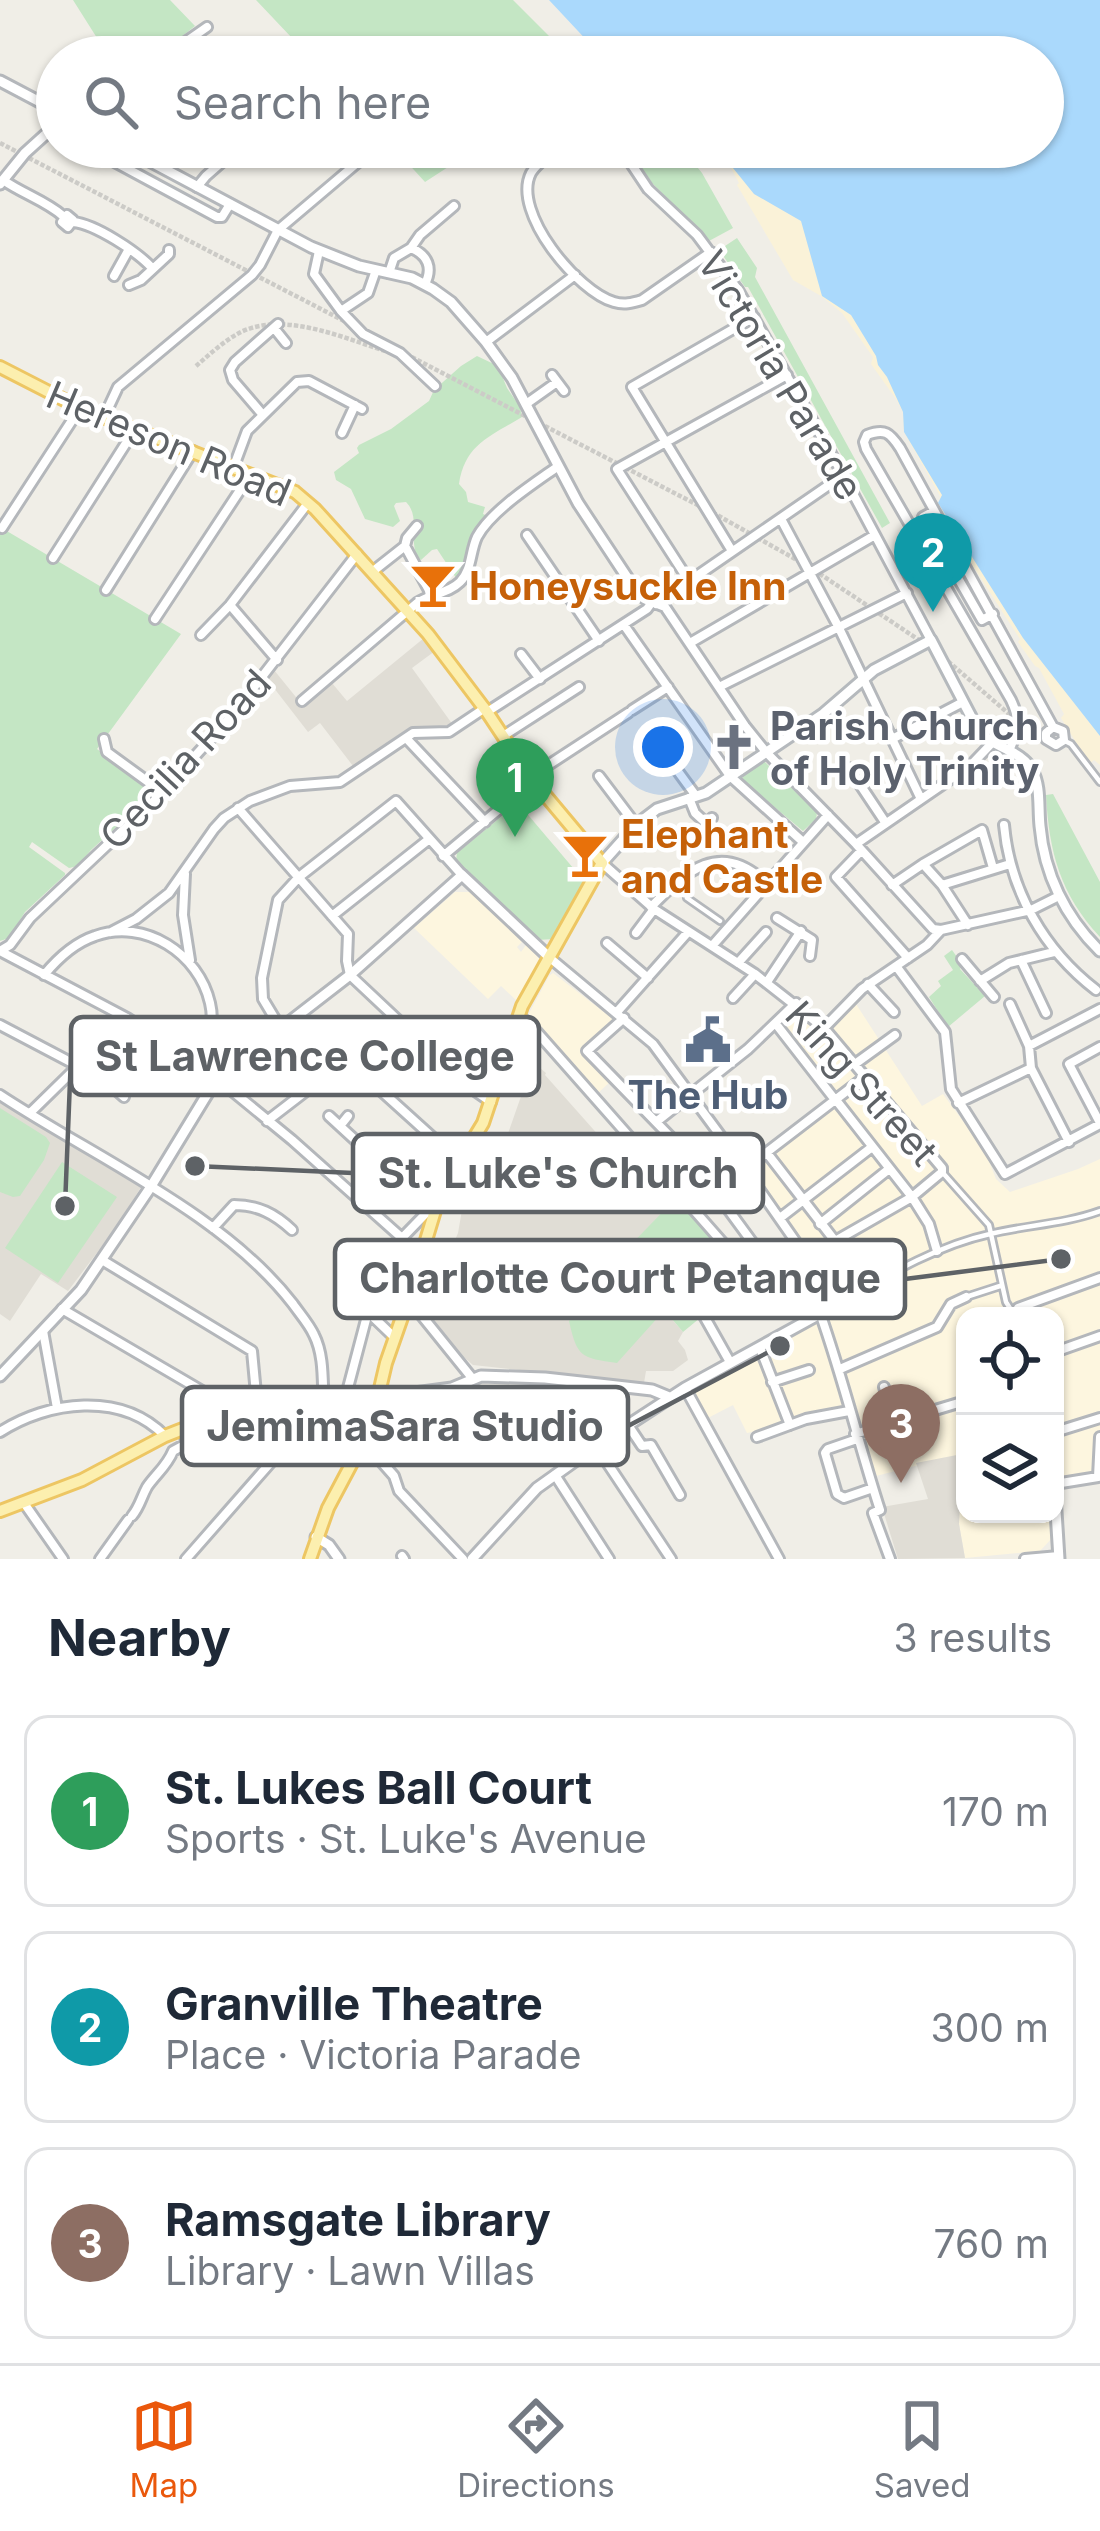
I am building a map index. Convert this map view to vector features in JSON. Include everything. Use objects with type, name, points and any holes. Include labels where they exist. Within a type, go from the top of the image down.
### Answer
[{"type":"main road","name":"Hereson Road","points":[[0,367],[80,408],[295,492],[409,611],[486,710],[531,780],[602,863]]},
{"type":"main road","points":[[310,1559],[335,1492],[374,1420],[433,1205],[483,1123],[518,1017],[602,863]]},
{"type":"main road","points":[[0,1511],[82,1480],[184,1428],[377,1398]]},
{"type":"main road","points":[[334,1405],[336,1420],[364,1442]]},
{"type":"street","points":[[194,36],[207,27]]},
{"type":"street","points":[[0,81],[36,100]]},
{"type":"street","points":[[36,143],[2,182],[53,208],[63,216],[64,225],[94,227],[153,269]]},
{"type":"street","points":[[128,168],[217,217],[230,204]]},
{"type":"street","points":[[161,168],[319,251],[425,284],[460,310],[512,378],[557,466],[638,594],[665,607],[766,752],[933,929],[1031,910],[1059,896]]},
{"type":"street","points":[[197,187],[215,168]]},
{"type":"street","points":[[104,417],[118,387],[252,275],[278,230],[351,168]]},
{"type":"street","points":[[537,168],[530,175],[527,198],[538,228],[575,275],[605,299],[629,304],[642,300],[711,252]]},
{"type":"street","name":"Victoria Parade","points":[[634,168],[648,189],[711,252],[754,316],[979,733],[992,743]]},
{"type":"street","points":[[388,273],[397,255],[411,248],[454,206]]},
{"type":"street","points":[[411,248],[429,265],[425,284]]},
{"type":"street","points":[[114,276],[129,249]]},
{"type":"street","points":[[129,285],[141,280],[169,250]]},
{"type":"street","points":[[319,251],[314,274],[341,311],[363,334],[400,352],[435,386]]},
{"type":"street","points":[[341,311],[368,293],[376,270]]},
{"type":"street","points":[[486,342],[575,275]]},
{"type":"street","points":[[732,551],[632,387],[754,316]]},
{"type":"street","points":[[263,415],[230,370],[276,326],[286,343]]},
{"type":"street","points":[[689,580],[616,469],[787,375]]},
{"type":"street","points":[[526,404],[555,378],[564,392]]},
{"type":"street","points":[[234,466],[247,431],[303,380],[358,407],[342,433]]},
{"type":"street","points":[[2,528],[80,408]]},
{"type":"street","points":[[53,558],[135,429]]},
{"type":"street","points":[[1009,751],[1019,722],[1012,700],[866,449],[867,435],[882,430],[890,434],[934,511],[923,517],[949,564],[982,620],[993,614],[1053,727],[1064,731],[1064,740]]},
{"type":"street","points":[[106,590],[193,451]]},
{"type":"street","points":[[302,701],[431,594],[456,586],[466,575],[474,544],[487,523],[557,466]]},
{"type":"street","points":[[155,619],[251,473]]},
{"type":"street","points":[[44,975],[72,947],[136,920],[154,906],[184,874],[214,829],[238,808],[278,789],[340,782],[419,732],[449,732],[599,641],[842,476]]},
{"type":"street","points":[[201,635],[230,605],[308,503]]},
{"type":"street","points":[[781,519],[920,797]]},
{"type":"street","points":[[372,572],[405,546],[417,526]]},
{"type":"street","points":[[527,535],[599,641]]},
{"type":"street","points":[[690,643],[875,535]]},
{"type":"street","points":[[405,546],[431,594]]},
{"type":"street","name":"Cecilia Road","points":[[0,951],[162,792],[234,713],[357,554]]},
{"type":"street","points":[[719,687],[907,593]]},
{"type":"street","points":[[230,605],[277,660]]},
{"type":"street","points":[[623,625],[730,776],[803,842]]},
{"type":"street","points":[[602,863],[657,808],[706,793],[833,706],[889,660],[931,640]]},
{"type":"street","points":[[520,654],[540,679]]},
{"type":"street","points":[[503,736],[579,687]]},
{"type":"street","points":[[443,856],[531,780],[668,687]]},
{"type":"street","points":[[892,740],[963,702]]},
{"type":"street","points":[[1053,727],[1046,733],[1048,742],[1056,746],[1064,740]]},
{"type":"street","points":[[406,738],[485,822]]},
{"type":"street","points":[[104,740],[106,752],[162,792]]},
{"type":"street","points":[[1064,740],[1100,782]]},
{"type":"street","points":[[908,958],[836,877],[885,822],[970,765],[992,743],[1020,757],[1034,772],[1043,846],[1059,896],[1100,951]]},
{"type":"street","points":[[657,754],[669,759],[692,797],[695,813],[707,824],[712,818]]},
{"type":"street","points":[[849,768],[885,822]]},
{"type":"street","points":[[599,776],[637,825]]},
{"type":"street","points":[[282,1030],[264,1004],[262,978],[278,900],[396,801],[462,875],[550,958],[653,1044],[746,1169],[836,1305]]},
{"type":"street","points":[[238,808],[349,934],[350,975],[490,1102]]},
{"type":"street","points":[[712,946],[828,815]]},
{"type":"street","points":[[1004,825],[1019,891],[1054,952],[1096,990]]},
{"type":"street","points":[[892,885],[982,830],[993,868]]},
{"type":"street","points":[[332,916],[428,839]]},
{"type":"street","name":"King Street","points":[[602,863],[652,908],[767,982],[824,1028],[940,1163],[942,1172],[992,1233]]},
{"type":"street","points":[[636,934],[652,908],[681,878],[706,863],[740,864],[766,883]]},
{"type":"street","points":[[923,864],[968,925]]},
{"type":"street","points":[[942,885],[1010,864]]},
{"type":"street","points":[[184,874],[183,915],[190,962]]},
{"type":"street","points":[[0,1376],[102,1260],[218,1078],[350,975],[462,875]]},
{"type":"street","points":[[687,898],[720,921]]},
{"type":"street","points":[[777,918],[812,940],[810,956]]},
{"type":"street","points":[[824,1028],[868,984],[936,938],[940,930]]},
{"type":"street","points":[[111,932],[163,942],[190,962],[204,985],[212,1016],[202,1067]]},
{"type":"street","points":[[688,932],[587,1051],[689,1156],[777,1276]]},
{"type":"street","points":[[738,963],[766,932]]},
{"type":"street","points":[[767,982],[801,932]]},
{"type":"street","points":[[607,943],[614,956],[648,978]]},
{"type":"street","points":[[0,951],[127,1018],[218,1078],[402,1238],[433,1205],[328,1116]]},
{"type":"street","points":[[980,981],[1005,964],[1054,952]]},
{"type":"street","points":[[962,958],[994,997]]},
{"type":"street","points":[[1021,960],[1046,1013]]},
{"type":"street","points":[[896,966],[945,1032],[951,1090],[1005,1174],[1100,1124],[1069,1064],[1100,1047]]},
{"type":"street","points":[[733,994],[755,974]]},
{"type":"street","points":[[868,984],[894,1012]]},
{"type":"street","points":[[656,1122],[796,1003]]},
{"type":"street","points":[[1010,1004],[1029,1046],[1031,1067],[1069,1142]]},
{"type":"street","points":[[1029,1046],[1100,1010]]},
{"type":"street","points":[[1003,1021],[1015,1015]]},
{"type":"street","points":[[518,1017],[529,1022],[760,1285]]},
{"type":"street","points":[[30,1113],[127,1018]]},
{"type":"street","points":[[267,1121],[397,1021]]},
{"type":"street","points":[[776,1024],[912,1197],[929,1224],[937,1251]]},
{"type":"street","points":[[0,1025],[80,1063],[124,1097]]},
{"type":"street","points":[[855,1064],[878,1041],[895,1035]]},
{"type":"street","points":[[347,1060],[441,1145],[463,1159]]},
{"type":"street","points":[[958,1103],[1031,1067]]},
{"type":"street","points":[[746,1169],[865,1077]]},
{"type":"street","points":[[0,1095],[213,1228],[274,1281],[310,1327],[334,1405]]},
{"type":"street","points":[[340,1126],[348,1116]]},
{"type":"street","points":[[779,1218],[872,1147]]},
{"type":"street","points":[[767,1153],[835,1241]]},
{"type":"street","points":[[820,1224],[889,1169]]},
{"type":"street","points":[[730,1362],[704,1316],[912,1197],[942,1172]]},
{"type":"street","points":[[213,1228],[234,1205],[246,1205],[268,1211],[292,1230]]},
{"type":"street","points":[[364,1442],[394,1476],[399,1491],[467,1559],[537,1487],[669,1397],[730,1362],[937,1251],[992,1233],[1068,1221],[1100,1210]]},
{"type":"street","points":[[992,1233],[1009,1307]]},
{"type":"street","points":[[102,1260],[252,1351],[258,1415]]},
{"type":"street","points":[[1021,1307],[1100,1278]]},
{"type":"street","points":[[840,1369],[937,1327],[951,1304],[1002,1286]]},
{"type":"street","points":[[407,1303],[472,1378]]},
{"type":"street","points":[[62,1309],[226,1405],[233,1418]]},
{"type":"street","points":[[334,1405],[368,1312],[394,1337]]},
{"type":"street","points":[[820,1313],[840,1369],[880,1510],[873,1513],[890,1559]]},
{"type":"street","points":[[43,1330],[57,1408]]},
{"type":"street","points":[[1064,1349],[1100,1336]]},
{"type":"street","points":[[760,1348],[790,1425]]},
{"type":"street","points":[[772,1382],[809,1370]]},
{"type":"street","points":[[377,1398],[452,1388],[482,1376],[652,1390],[669,1397]]},
{"type":"street","points":[[884,1387],[894,1423]]},
{"type":"street","points":[[685,1388],[779,1559]]},
{"type":"street","points":[[406,1449],[417,1438],[406,1426],[416,1409],[413,1392]]},
{"type":"street","points":[[873,1488],[844,1498],[837,1494],[825,1453],[828,1449],[956,1404]]},
{"type":"street","points":[[0,1432],[32,1414],[92,1406],[142,1419],[165,1436]]},
{"type":"street","points":[[757,1437],[806,1419],[849,1411]]},
{"type":"street","points":[[186,1559],[275,1457],[284,1441],[286,1413]]},
{"type":"street","points":[[1064,1429],[1100,1418]]},
{"type":"street","points":[[284,1441],[298,1441],[336,1420]]},
{"type":"street","points":[[628,1425],[642,1445],[651,1445],[680,1495]]},
{"type":"street","points":[[100,1559],[141,1506],[142,1496],[173,1451],[186,1444],[184,1428]]},
{"type":"street","points":[[1064,1483],[1099,1478],[1099,1438]]},
{"type":"street","points":[[596,1446],[671,1559]]},
{"type":"street","points":[[555,1475],[609,1559]]},
{"type":"street","points":[[25,1503],[60,1558]]},
{"type":"street","points":[[1025,1559],[1059,1558],[1057,1523]]},
{"type":"street","points":[[316,1538],[339,1559]]},
{"type":"shaded area","points":[[424,638],[435,651],[412,668],[453,725],[409,728],[353,766],[320,723],[308,732],[267,679],[274,670],[304,707],[332,683],[347,701]]},
{"type":"shaded area","points":[[455,892],[471,892],[522,942],[517,947],[521,952],[526,945],[539,958],[517,1001],[501,986],[488,999],[414,928]]},
{"type":"shaded area","points":[[553,973],[613,1019],[582,1049],[612,1080],[596,1095],[527,1017]]},
{"type":"shaded area","points":[[856,1004],[922,1106],[943,1094],[985,1151],[996,1179],[1010,1192],[1100,1159],[1100,1458],[1095,1459],[1093,1475],[1064,1481],[1064,1307],[956,1307],[956,1456],[872,1477],[850,1412],[747,1433],[733,1405],[704,1420],[689,1394],[839,1310],[809,1255],[751,1174],[838,1103],[783,1031],[796,1014],[823,1038]]},
{"type":"shaded area","points":[[533,1062],[665,1210],[619,1258],[683,1332],[678,1341],[688,1360],[673,1371],[646,1371],[644,1383],[473,1365],[420,1301],[427,1264],[440,1275],[462,1210],[504,1145]]},
{"type":"shaded area","points":[[0,1098],[141,1187],[68,1291],[41,1274],[10,1321],[0,1314]]},
{"type":"shaded area","points":[[956,1455],[956,1523],[965,1558],[898,1559],[882,1507],[928,1499],[916,1463]]},
{"type":"shaded area","points":[[1051,1523],[1053,1537],[1040,1551],[965,1558],[959,1524]]},
{"type":"green space","points":[[73,0],[170,0],[195,26],[182,36],[96,36]]},
{"type":"green space","points":[[256,0],[513,0],[549,36],[290,36]]},
{"type":"green space","points":[[412,168],[447,168],[425,182]]},
{"type":"green space","points":[[642,168],[698,168],[733,228],[709,241]]},
{"type":"green space","points":[[737,238],[890,523],[882,528],[748,287],[719,250]]},
{"type":"green space","points":[[477,356],[498,366],[522,417],[473,450],[462,470],[459,484],[468,502],[485,507],[486,515],[507,509],[483,535],[474,567],[460,584],[437,549],[418,558],[413,514],[406,502],[394,506],[400,521],[393,527],[365,519],[351,489],[336,480],[334,472],[359,453],[359,445],[429,401],[434,390]]},
{"type":"green space","points":[[0,527],[181,634],[97,749],[155,792],[78,866],[69,868],[32,842],[29,847],[65,875],[25,912],[9,938],[0,941]]},
{"type":"green space","points":[[764,761],[817,813],[803,831],[742,780],[743,774]]},
{"type":"green space","points":[[1053,794],[1100,882],[1100,937],[1075,905],[1059,871],[1046,795]]},
{"type":"green space","points":[[518,803],[585,882],[554,939],[532,936],[456,860],[457,853]]},
{"type":"green space","points":[[952,950],[962,964],[960,969],[985,996],[948,1027],[929,997],[941,986],[938,981],[953,970],[944,956]]},
{"type":"green space","points":[[0,1108],[50,1143],[20,1196],[0,1192]]},
{"type":"green space","points":[[62,1162],[117,1197],[58,1283],[5,1248]]},
{"type":"green space","points":[[677,1197],[723,1251],[706,1267],[730,1295],[698,1313],[700,1318],[683,1332],[619,1257]]},
{"type":"green space","points":[[616,1269],[661,1314],[617,1363],[582,1354],[569,1321]]},
{"type":"sand","points":[[731,168],[833,168],[1100,682],[1100,765],[1094,760],[1089,764],[1039,668],[960,546],[962,542],[939,505],[940,496],[904,432],[903,412],[871,364],[873,357],[842,313],[793,280]]},
{"type":"water","points":[[549,0],[1100,0],[1100,736],[1023,638],[938,503],[942,495],[904,432],[903,412],[876,356],[851,315],[822,296],[801,221],[754,194],[733,168],[1064,168],[1064,36],[583,36]]},
{"type":"tunnel","points":[[0,143],[36,162]]},
{"type":"tunnel","points":[[48,168],[348,323]]},
{"type":"tunnel","points":[[196,366],[241,332],[278,324],[318,330],[395,354]]},
{"type":"tunnel","points":[[400,351],[529,418]]},
{"type":"tunnel","points":[[539,423],[804,564]]},
{"type":"tunnel","points":[[814,570],[934,650]]},
{"type":"tunnel","points":[[943,657],[1030,732]]},
{"type":"place","name":"Honeysuckle Inn","points":[[433,585]]},
{"type":"place","name":"Granville Theatre","points":[[933,612]]},
{"type":"place","name":"Parish Church of Holy Trinity","points":[[734,747]]},
{"type":"place","name":"St. Lukes Ball Court","points":[[515,837]]},
{"type":"place","name":"Elephant and Castle","points":[[585,855]]},
{"type":"place","name":"The Hub","points":[[708,1040]]},
{"type":"place","name":"St. Luke's Church","points":[[195,1166]]},
{"type":"place","name":"St Lawrence College","points":[[65,1206]]},
{"type":"place","name":"Charlotte Court Petanque","points":[[1061,1259]]},
{"type":"place","name":"JemimaSara Studio","points":[[780,1346]]},
{"type":"place","name":"Ramsgate Library","points":[[901,1483]]}]
